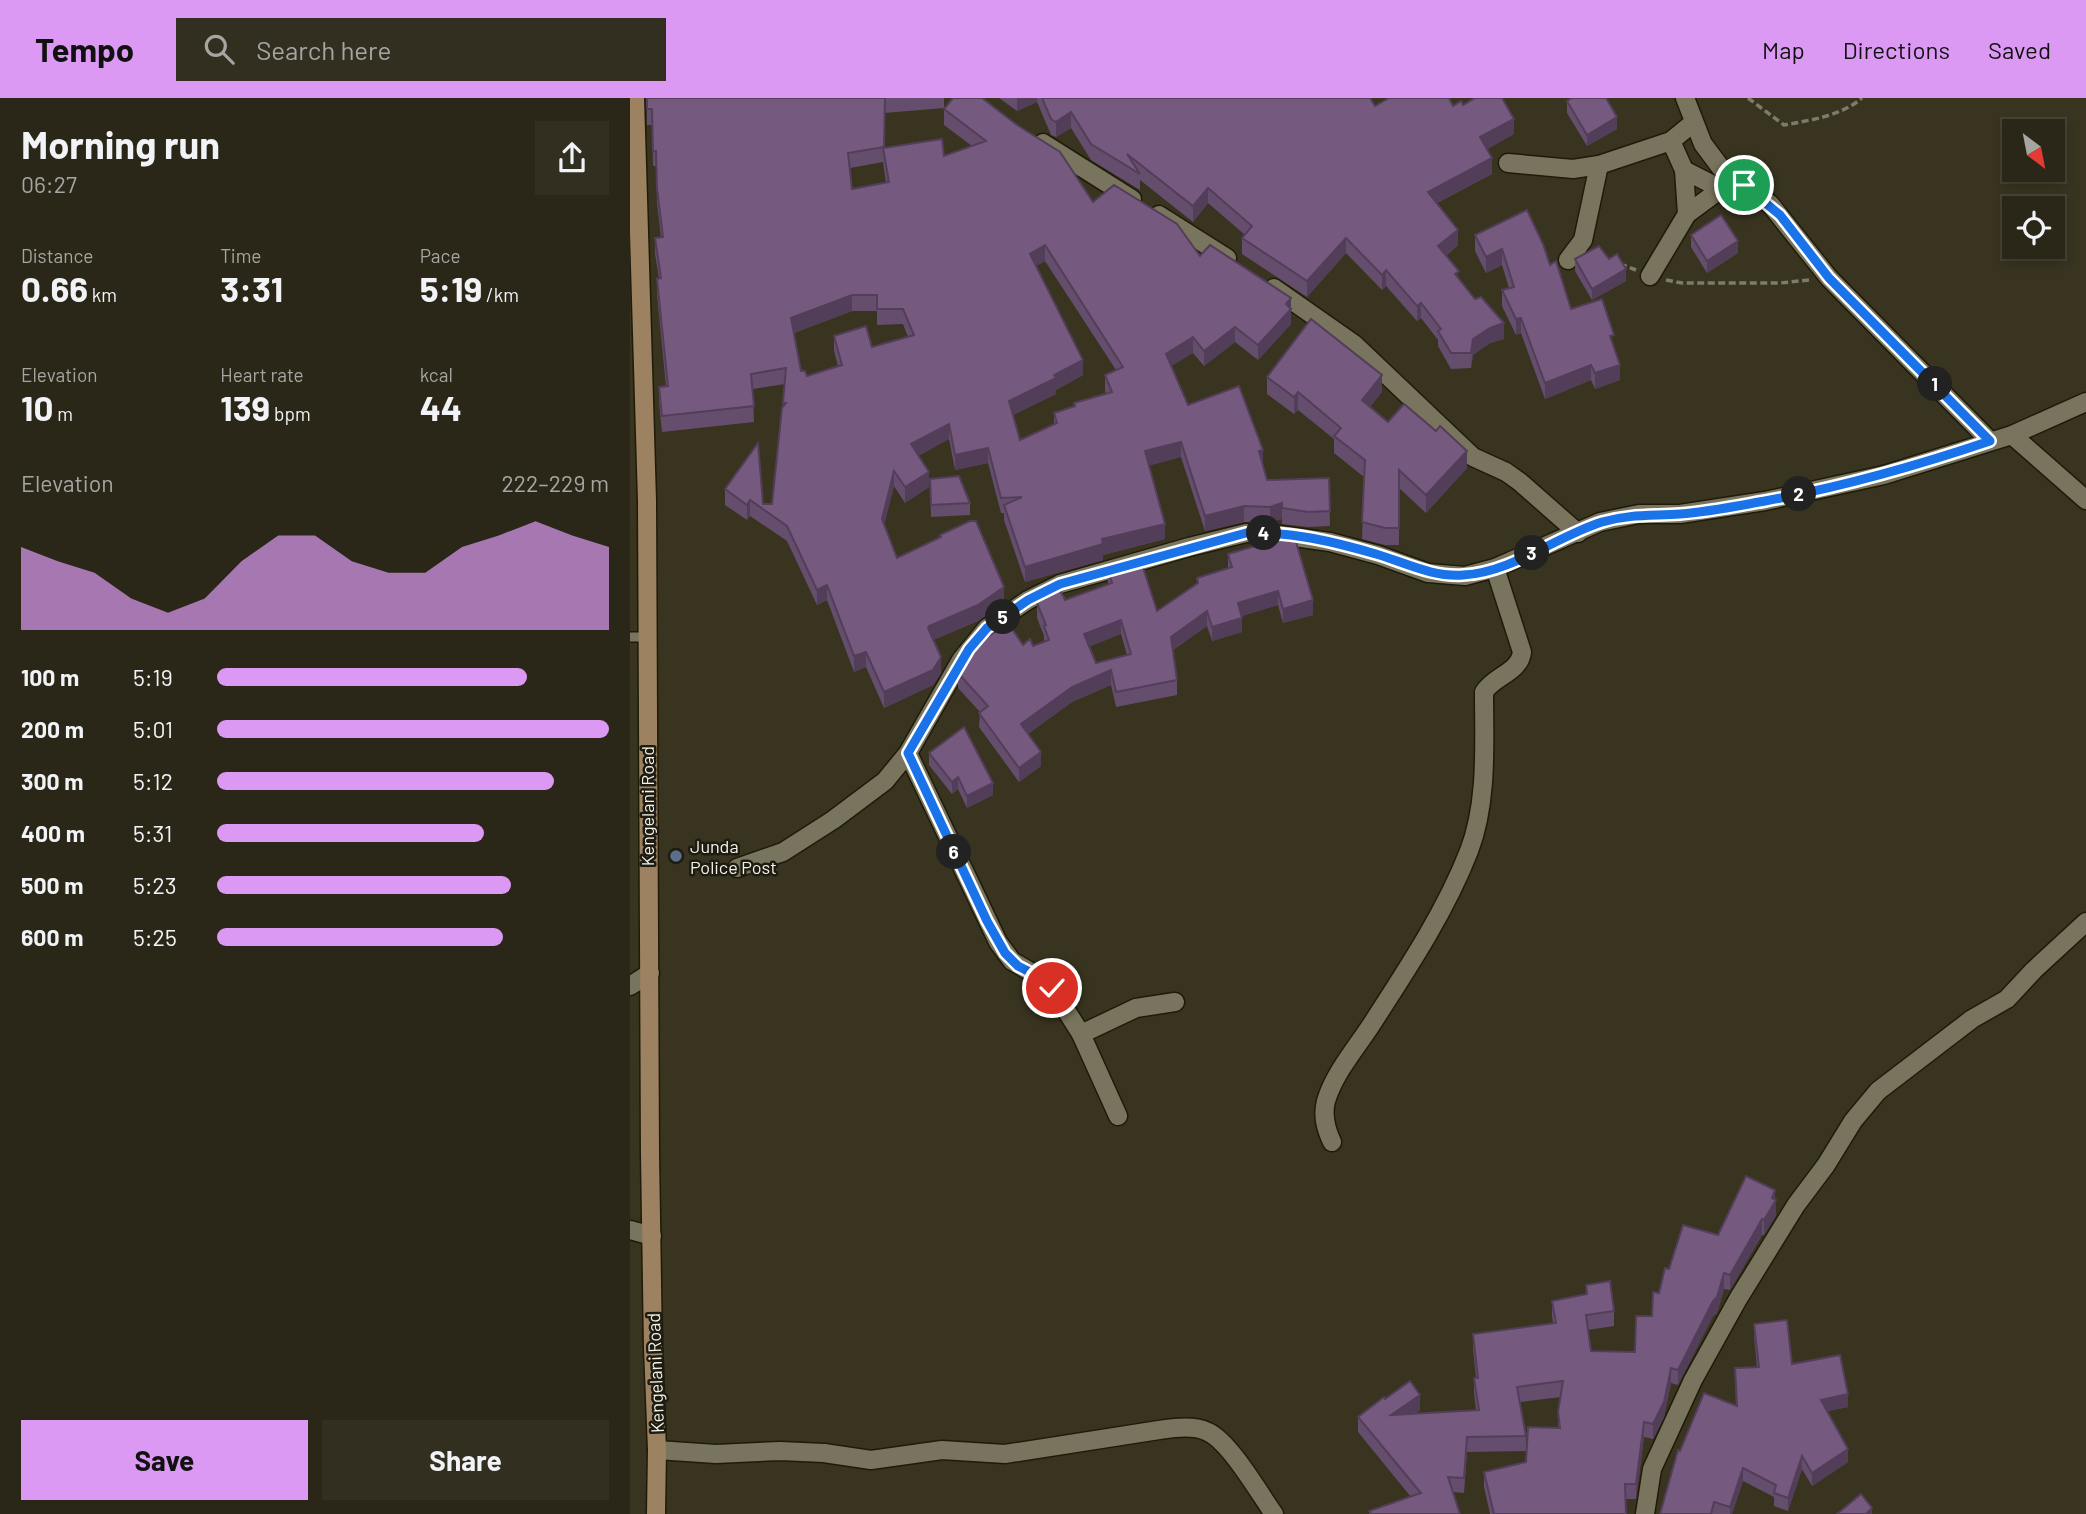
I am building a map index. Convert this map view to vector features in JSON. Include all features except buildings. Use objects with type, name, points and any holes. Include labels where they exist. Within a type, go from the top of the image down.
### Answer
[{"type":"main road","name":"Kengelani Road","points":[[635,98],[645,418],[638,637],[647,820],[656,1514]]},
{"type":"street","points":[[1685,98],[1693,123],[1711,157],[1780,215],[1829,278],[1990,441]]},
{"type":"street","points":[[1508,163],[1573,169],[1599,165],[1671,141],[1693,123]]},
{"type":"street","points":[[1024,131],[1240,266]]},
{"type":"street","points":[[1671,141],[1684,170],[1688,214]]},
{"type":"street","points":[[1568,260],[1583,240],[1599,165]]},
{"type":"street","points":[[1684,170],[1721,189],[1755,194]]},
{"type":"street","points":[[1650,276],[1688,214],[1721,189]]},
{"type":"street","points":[[1261,280],[1354,344],[1474,457],[1506,472],[1520,482],[1578,533]]},
{"type":"street","points":[[737,868],[783,852],[886,781],[908,753],[961,660],[987,628],[1028,600],[1060,584],[1189,547],[1256,533],[1330,542],[1428,573],[1465,576],[1494,568],[1600,522],[1639,514],[1680,514],[1765,501],[1884,475],[2012,435],[2086,402]]},
{"type":"street","points":[[2012,435],[2086,500]]},
{"type":"street","points":[[1332,1142],[1324,1115],[1330,1091],[1412,960],[1447,899],[1470,849],[1482,796],[1484,692],[1489,684],[1517,666],[1522,652],[1494,568]]},
{"type":"street","points":[[908,753],[987,921],[1005,953],[1018,966],[1049,984],[1081,1034],[1118,1116]]},
{"type":"street","points":[[1645,1514],[1652,1469],[1693,1380],[1738,1299],[1796,1205],[1826,1165],[1853,1121],[1878,1091],[1972,1019],[2007,999],[2086,922]]},
{"type":"street","points":[[630,986],[650,973]]},
{"type":"street","points":[[1081,1034],[1136,1008],[1175,1002]]},
{"type":"street","points":[[630,1230],[652,1236]]},
{"type":"street","points":[[657,1450],[716,1454],[824,1452],[871,1460],[942,1450],[1005,1454],[1159,1430],[1206,1430],[1224,1442],[1274,1514]]},
{"type":"path","points":[[1748,98],[1784,125],[1819,119],[1855,104],[1862,98]]},
{"type":"path","points":[[1617,263],[1650,276],[1682,283],[1780,283],[1829,278]]},
{"type":"place","name":"Junda Police Post","points":[[676,856]]},
{"type":"route","points":[[1052,988],[1045,980],[1018,966],[1005,953],[987,921],[908,753],[969,649],[987,628],[1028,600],[1060,584],[1246,533],[1266,533],[1330,542],[1428,573],[1465,576],[1524,557],[1600,522],[1639,514],[1680,514],[1765,501],[1884,475],[1990,441],[1829,278],[1770,204],[1744,185]]}]
